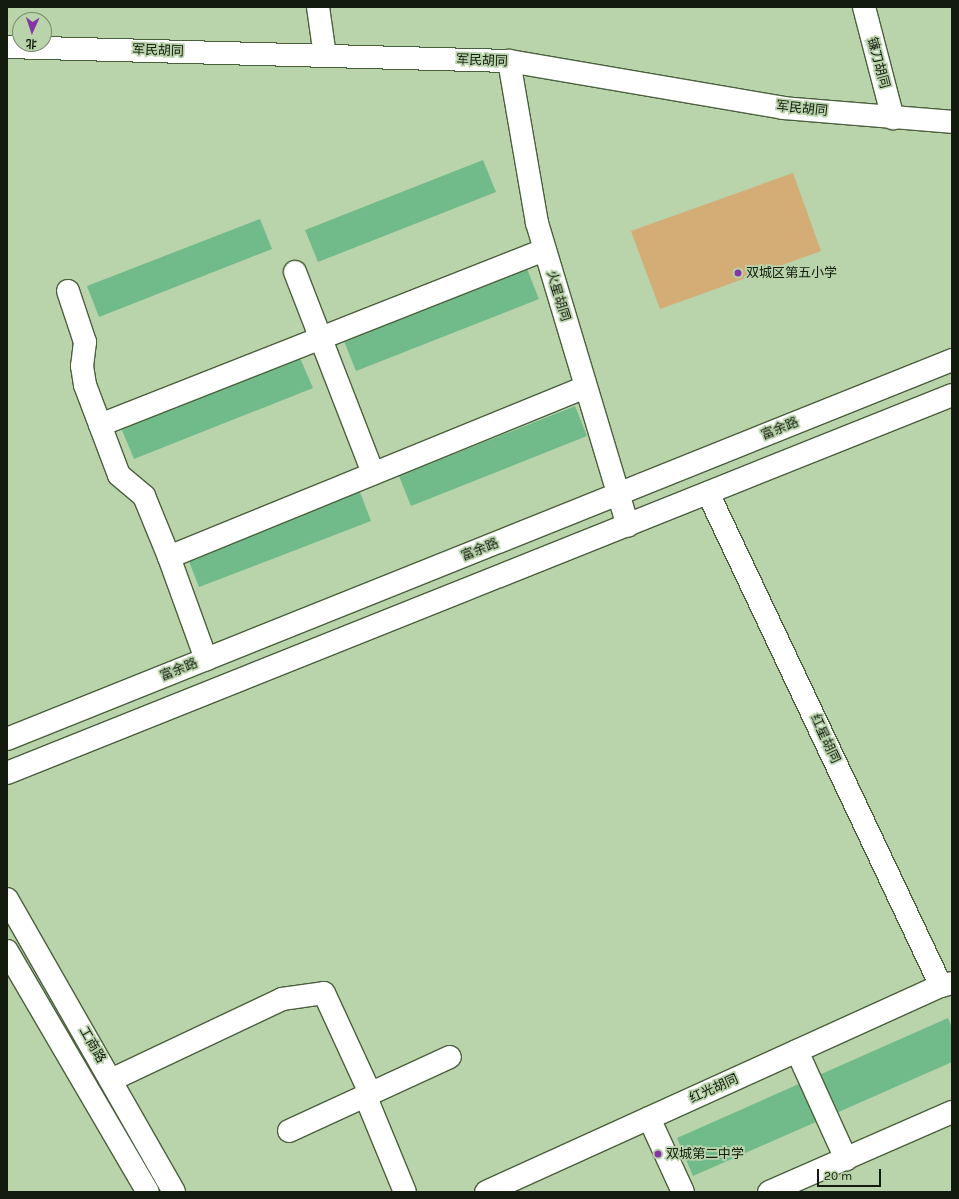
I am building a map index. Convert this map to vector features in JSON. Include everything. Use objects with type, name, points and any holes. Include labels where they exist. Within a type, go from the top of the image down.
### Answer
[{"type":"street","points":[[318,7],[325,56]]},
{"type":"street","name":"镰刀胡同","points":[[864,7],[893,118]]},
{"type":"street","name":"军民胡同","points":[[7,47],[509,61],[783,108],[952,122]]},
{"type":"street","name":"火星胡同","points":[[509,61],[537,223],[585,387],[628,526]]},
{"type":"street","points":[[100,425],[545,250]]},
{"type":"street","points":[[295,272],[373,473]]},
{"type":"street","points":[[68,291],[84,342],[82,366],[85,385],[119,475],[144,496],[169,556],[206,659]]},
{"type":"street","name":"富余路","points":[[7,738],[952,360]]},
{"type":"street","points":[[169,556],[585,387]]},
{"type":"street","points":[[7,773],[628,526],[952,395]]},
{"type":"street","name":"红星胡同","points":[[708,493],[947,985]]},
{"type":"street","name":"工商路","points":[[7,899],[174,1192]]},
{"type":"street","name":"工商路","points":[[7,950],[148,1192]]},
{"type":"street","name":"红光胡同","points":[[486,1192],[797,1051],[947,985]]},
{"type":"street","points":[[111,1080],[282,999],[324,993],[367,1094],[405,1192]]},
{"type":"street","points":[[797,1051],[846,1159]]},
{"type":"street","points":[[289,1131],[450,1057]]},
{"type":"street","points":[[769,1192],[952,1112]]},
{"type":"street","points":[[649,1118],[683,1192]]},
{"type":"shaded area","points":[[793,173],[821,251],[660,309],[631,231]]},
{"type":"building","points":[[483,160],[496,192],[318,262],[305,230]]},
{"type":"building","points":[[260,219],[272,249],[99,317],[87,286]]},
{"type":"building","points":[[527,269],[539,299],[356,371],[344,341]]},
{"type":"building","points":[[300,358],[313,388],[134,459],[121,428]]},
{"type":"building","points":[[575,406],[587,436],[411,506],[399,476]]},
{"type":"building","points":[[360,492],[371,521],[199,587],[188,559]]},
{"type":"building","points":[[948,1018],[952,1028],[952,1062],[693,1176],[677,1138]]},
{"type":"place","name":"双城区第五小学","points":[[738,273]]},
{"type":"place","name":"双城第二中学","points":[[658,1154]]}]
